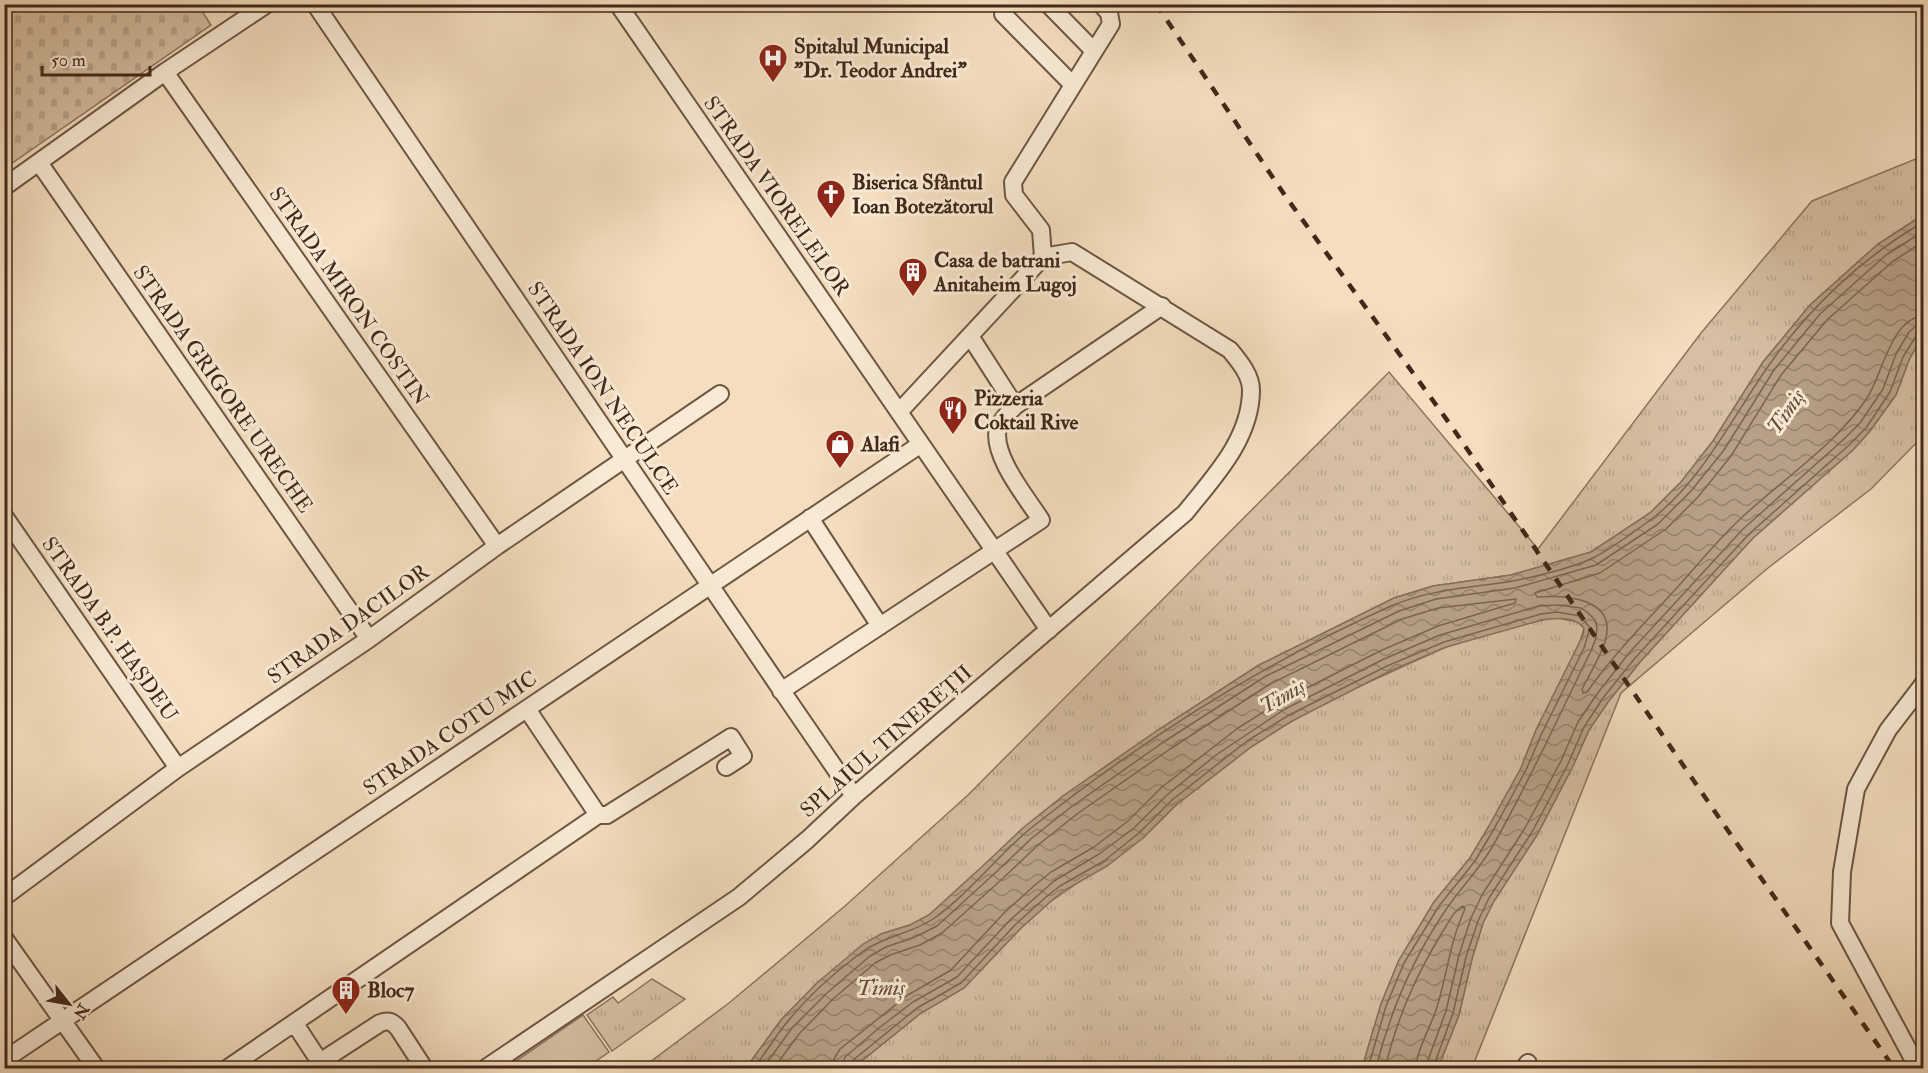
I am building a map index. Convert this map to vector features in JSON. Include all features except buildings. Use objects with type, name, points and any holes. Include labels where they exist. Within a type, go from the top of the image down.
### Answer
[{"type":"street","points":[[4,188],[165,72],[267,4]]},
{"type":"street","name":"STRADA ION NECULCE","points":[[315,4],[854,796]]},
{"type":"street","name":"STRADA VIORELELOR","points":[[618,4],[1049,630]]},
{"type":"street","points":[[1048,4],[1094,51]]},
{"type":"street","points":[[1043,256],[1041,230],[1014,195],[1013,182],[1111,24],[1109,13],[1101,4]]},
{"type":"street","points":[[1003,14],[1073,85]]},
{"type":"street","name":"STRADA MIRON COSTIN","points":[[165,72],[497,546]]},
{"type":"street","name":"STRADA GRIGORE URECHE","points":[[40,164],[369,639]]},
{"type":"street","points":[[781,691],[1041,520],[1002,458],[998,444],[998,429],[1004,418],[1015,405],[1162,306],[1072,252],[1043,256],[899,412]]},
{"type":"street","name":"SPLAIUL TINEREȚII","points":[[486,1068],[739,897],[1185,513],[1227,460],[1245,424],[1251,388],[1244,368],[1230,350],[1162,306]]},
{"type":"street","points":[[970,336],[1015,405]]},
{"type":"street","name":"STRADA DACILOR","points":[[4,897],[178,768],[369,639],[497,546],[720,394]]},
{"type":"street","name":"STRADA COTU MIC","points":[[4,1060],[921,444]]},
{"type":"street","name":"STRADA B.P. HAȘDEU","points":[[4,516],[178,768]]},
{"type":"street","points":[[810,518],[880,626]]},
{"type":"street","points":[[1918,1068],[1840,923],[1842,872],[1856,789],[1888,730],[1923,683]]},
{"type":"street","points":[[527,709],[598,815]]},
{"type":"street","points":[[228,1068],[598,815],[607,815],[731,737],[743,756],[726,767]]},
{"type":"street","points":[[4,938],[96,1068]]},
{"type":"street","points":[[295,1024],[322,1065],[387,1020],[394,1023],[424,1068]]},
{"type":"green space","points":[[5,4],[198,5],[211,25],[5,168]]},
{"type":"green space","points":[[1923,156],[1923,215],[1878,244],[1810,305],[1763,362],[1713,441],[1681,482],[1650,513],[1591,552],[1511,575],[1433,586],[1394,598],[1259,665],[1158,730],[1063,796],[1023,828],[929,915],[910,925],[881,934],[817,983],[781,1020],[746,1068],[642,1068],[729,1003],[845,906],[968,795],[1389,372],[1538,549],[1701,333],[1812,201]]},
{"type":"green space","points":[[1923,334],[1923,436],[1871,489],[1768,568],[1621,693],[1472,1068],[1438,1068],[1459,1015],[1483,923],[1494,901],[1537,835],[1589,730],[1640,662],[1753,538],[1853,450],[1870,431],[1896,395],[1909,360]]},
{"type":"green space","points":[[1557,618],[1578,622],[1584,628],[1579,645],[1536,730],[1521,768],[1489,826],[1470,858],[1434,902],[1399,960],[1381,1004],[1362,1068],[853,1068],[921,1013],[964,988],[1020,929],[1050,902],[1143,838],[1176,805],[1251,747],[1338,696],[1446,647],[1498,631]]},
{"type":"green space","points":[[652,979],[685,999],[612,1051],[587,1015],[613,997],[618,1003]]},
{"type":"green space","points":[[583,1015],[609,1052],[586,1068],[506,1068]]},
{"type":"water","name":"Timiș","points":[[1923,215],[1923,334],[1909,360],[1896,395],[1853,450],[1753,538],[1640,662],[1608,702],[1589,730],[1537,835],[1494,901],[1483,923],[1459,1015],[1438,1068],[1362,1068],[1381,1004],[1399,960],[1434,902],[1470,858],[1521,768],[1536,730],[1583,635],[1584,628],[1575,621],[1559,618],[1542,620],[1446,647],[1390,671],[1292,721],[1251,747],[1176,805],[1143,838],[1107,866],[1063,891],[1020,929],[964,988],[921,1013],[853,1068],[746,1068],[781,1020],[817,983],[863,944],[881,934],[910,925],[929,915],[1023,828],[1063,796],[1158,730],[1259,665],[1394,598],[1433,586],[1511,575],[1591,552],[1650,513],[1681,482],[1713,441],[1763,362],[1810,305],[1878,244]]},
{"type":"railway","points":[[1156,4],[1286,197],[1452,427],[1724,825],[1894,1068]]},
{"type":"place","name":"Spitalul Municipal \"Dr. Teodor Andrei\"","points":[[773,84]]},
{"type":"place","name":"Biserica Sfântul Ioan Botezătorul","points":[[831,220]]},
{"type":"place","name":"Casa de batrani Anitaheim Lugoj","points":[[913,298]]},
{"type":"place","name":"Pizzeria Coktail Rive","points":[[953,436]]},
{"type":"place","name":"Alafi","points":[[840,470]]},
{"type":"place","name":"Bloc7","points":[[346,1016]]}]
